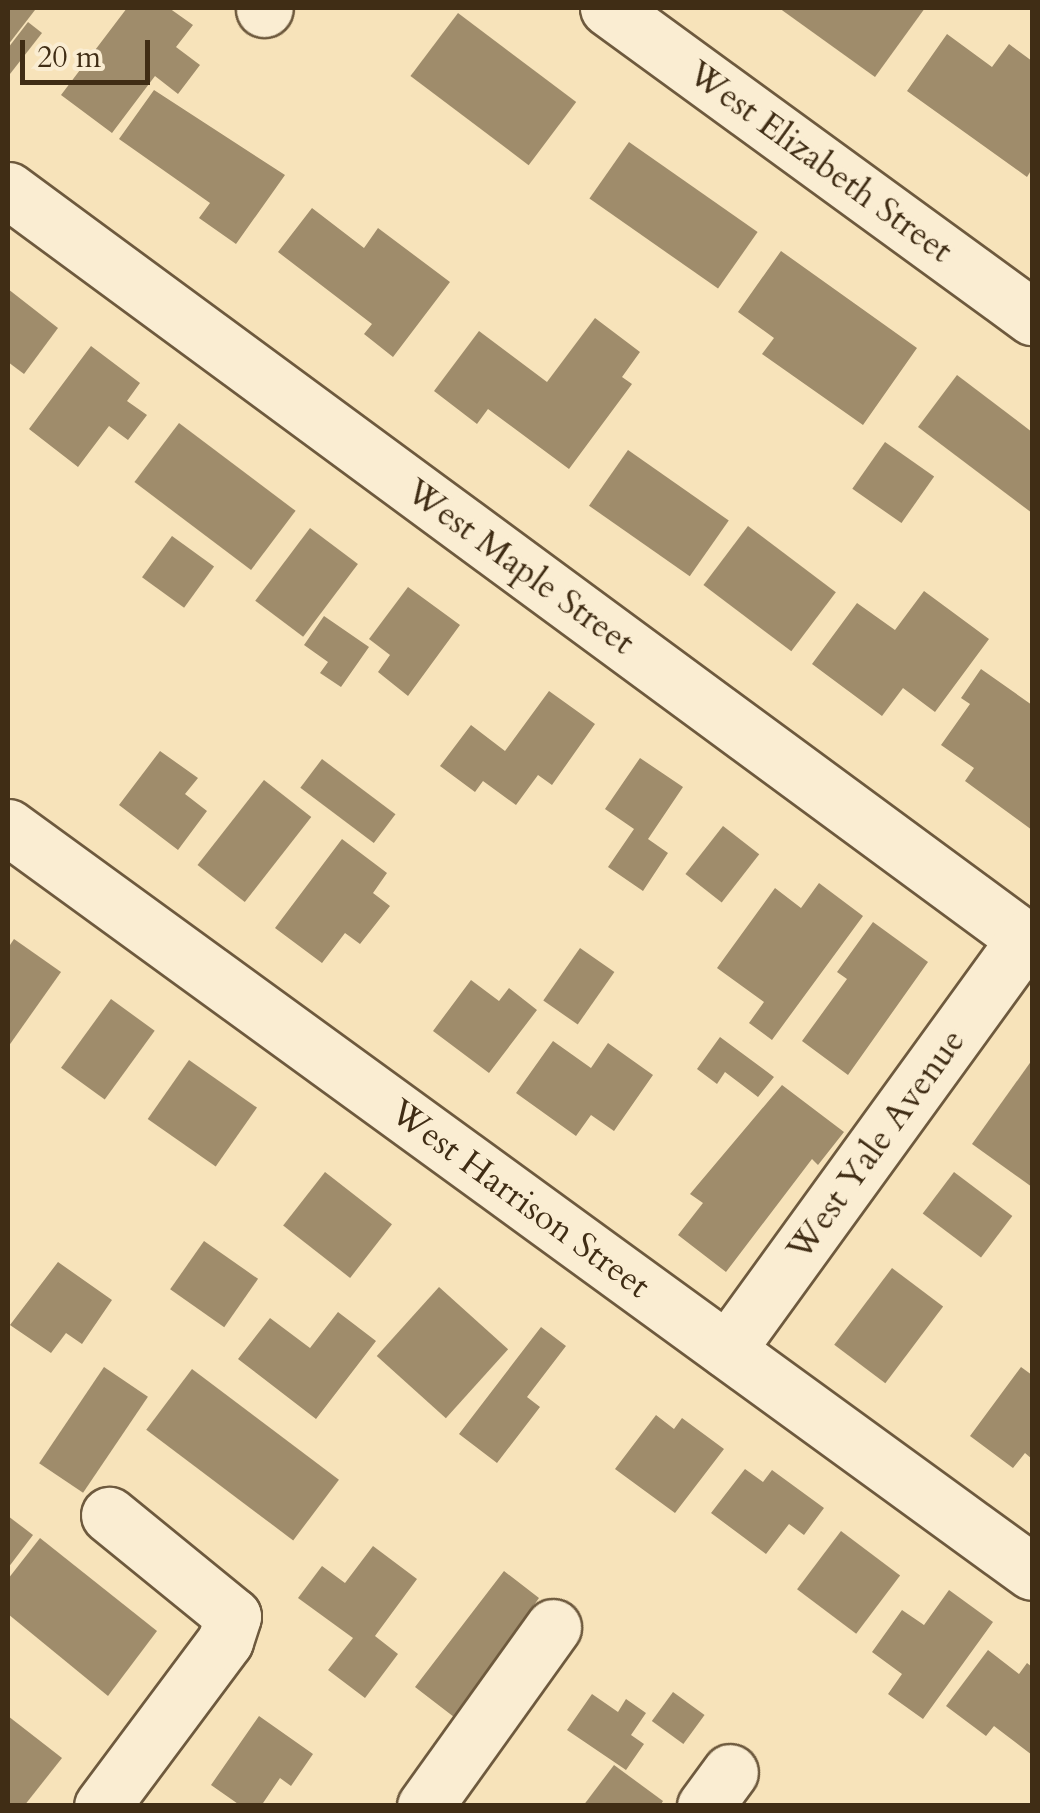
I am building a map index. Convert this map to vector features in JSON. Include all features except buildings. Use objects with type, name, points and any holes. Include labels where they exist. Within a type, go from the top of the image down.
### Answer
[{"type":"street","name":"West Elizabeth Street","points":[[608,8],[1032,317]]},
{"type":"street","name":"West Maple Street","points":[[8,190],[1029,942]]},
{"type":"street","name":"West Harrison Street","points":[[8,827],[1032,1572]]},
{"type":"street","name":"West Yale Avenue","points":[[727,1350],[1029,942]]},
{"type":"street","points":[[102,1806],[225,1641],[232,1616],[110,1515]]},
{"type":"street","points":[[426,1806],[554,1627]]}]
